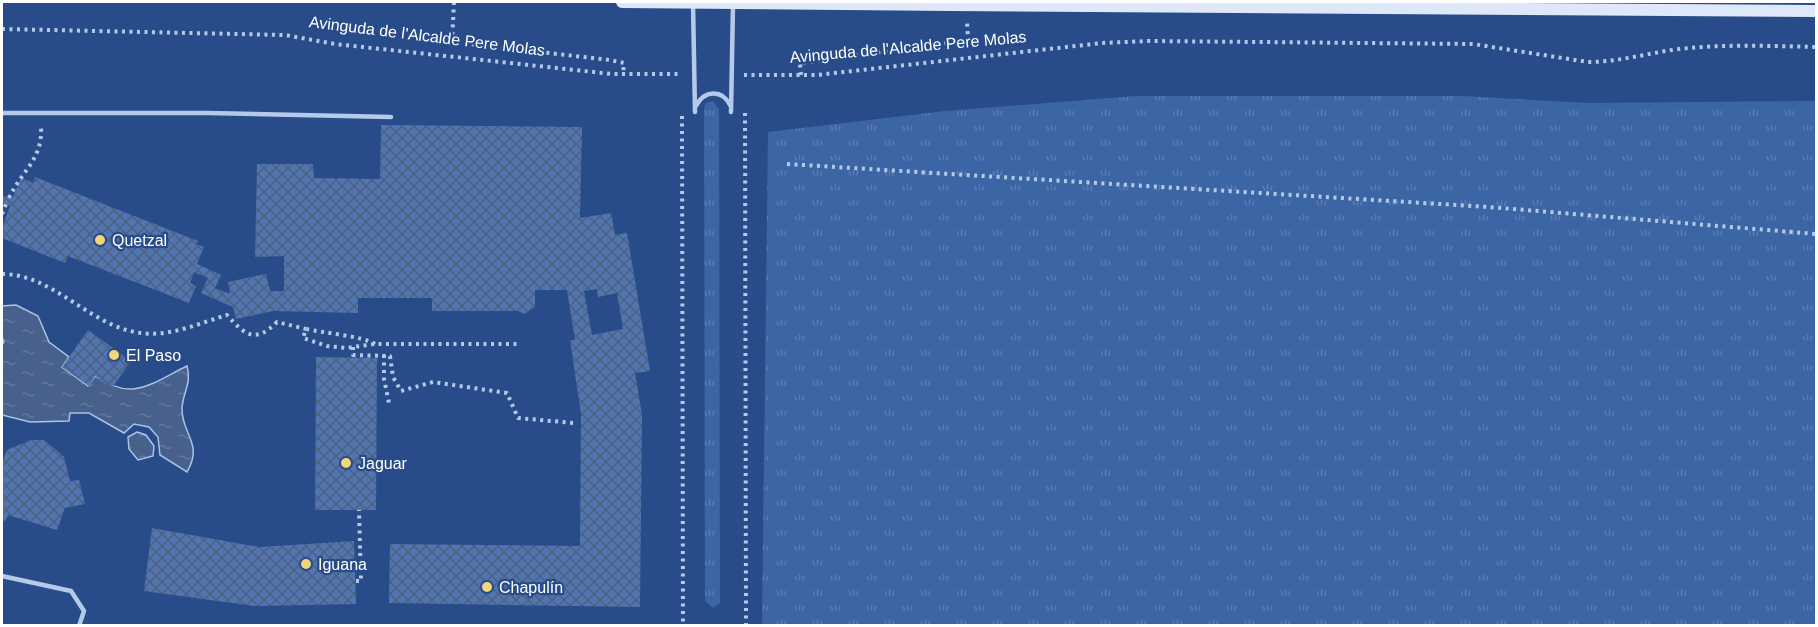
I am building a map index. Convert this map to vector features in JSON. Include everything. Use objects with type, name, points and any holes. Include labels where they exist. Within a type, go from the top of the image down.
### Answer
[{"type":"street","name":"Avinguda de l'Alcalde Pere Molas","points":[[622,2],[1816,11]]},
{"type":"lane","points":[[693,2],[695,112],[700,98],[714,93],[727,99],[731,112],[733,2]]},
{"type":"lane","points":[[2,113],[207,113],[391,117]]},
{"type":"lane","points":[[2,576],[71,591],[84,611],[79,626]]},
{"type":"path","points":[[454,2],[452,42],[610,60],[624,63],[623,74]]},
{"type":"path","points":[[801,75],[800,63],[968,40],[967,5]]},
{"type":"path","name":"Avinguda de l'Alcalde Pere Molas","points":[[2,29],[285,35],[335,44],[623,74],[695,74]]},
{"type":"path","name":"Avinguda de l'Alcalde Pere Molas","points":[[731,75],[801,75],[1150,41],[1473,44],[1588,62],[1607,62],[1680,49],[1719,46],[1816,47]]},
{"type":"path","points":[[681,64],[681,86]]},
{"type":"path","points":[[745,64],[745,87]]},
{"type":"path","points":[[682,110],[683,626]]},
{"type":"path","points":[[745,111],[746,626]]},
{"type":"path","points":[[9,198],[18,179],[39,154],[42,138],[40,114]]},
{"type":"path","points":[[787,164],[1489,207],[1816,234]]},
{"type":"path","points":[[2,214],[6,204]]},
{"type":"path","points":[[2,274],[24,277],[60,293],[110,324],[141,333],[173,332],[227,315],[245,333],[254,336],[266,333],[277,322],[344,337],[366,339],[375,344]]},
{"type":"path","points":[[306,329],[303,338],[327,346],[520,344]]},
{"type":"path","points":[[353,347],[353,355],[390,356],[393,377],[401,391],[433,382],[507,393],[518,418],[574,423]]},
{"type":"path","points":[[384,355],[384,379],[389,403]]},
{"type":"path","points":[[356,581],[361,581],[359,510]]},
{"type":"green space","points":[[1136,96],[1462,96],[1588,103],[1816,101],[1816,625],[762,625],[768,132],[945,111]]},
{"type":"green space","points":[[713,101],[719,109],[720,603],[713,608],[705,601],[704,108],[706,103]]},
{"type":"water","points":[[16,305],[38,316],[49,342],[69,357],[62,367],[88,386],[95,376],[120,388],[141,388],[187,366],[188,383],[182,408],[193,453],[187,472],[160,455],[158,437],[149,427],[134,424],[124,433],[89,413],[70,413],[69,421],[30,422],[2,415],[2,345],[4,342],[2,306]]},
{"type":"water","points":[[137,432],[146,435],[154,446],[153,456],[138,460],[129,449],[128,437]]},
{"type":"building","points":[[381,125],[582,127],[580,218],[611,213],[615,235],[627,233],[650,371],[635,373],[642,415],[640,607],[389,603],[390,544],[580,546],[581,414],[570,340],[575,340],[567,290],[535,290],[535,307],[525,314],[518,311],[432,311],[432,298],[358,298],[358,313],[273,311],[236,319],[233,307],[201,293],[208,278],[194,272],[190,283],[196,286],[189,303],[68,256],[65,263],[2,238],[2,228],[10,206],[2,202],[2,195],[12,199],[21,178],[33,183],[35,177],[198,241],[196,244],[204,247],[197,264],[221,275],[215,288],[230,294],[228,282],[266,274],[270,291],[284,291],[284,256],[255,257],[257,164],[313,164],[314,178],[380,179]],"holes":[[[597,289],[598,297],[617,293],[623,329],[592,335],[584,291]]]},
{"type":"building","points":[[88,330],[131,361],[112,388],[95,376],[89,386],[62,367]]},
{"type":"building","name":"Jaguar","points":[[316,357],[377,358],[376,510],[315,510]]},
{"type":"building","points":[[31,440],[44,440],[54,448],[64,457],[70,481],[79,480],[85,504],[65,508],[57,530],[8,515],[5,522],[2,520],[2,463],[7,450]]},
{"type":"building","points":[[152,528],[259,547],[354,541],[356,604],[254,606],[144,591]]},
{"type":"place","name":"Quetzal","points":[[100,240]]},
{"type":"place","name":"El Paso","points":[[114,355]]},
{"type":"place","name":"Jaguar","points":[[346,463]]},
{"type":"place","name":"Iguana","points":[[306,564]]},
{"type":"place","name":"Chapulín","points":[[487,587]]}]
